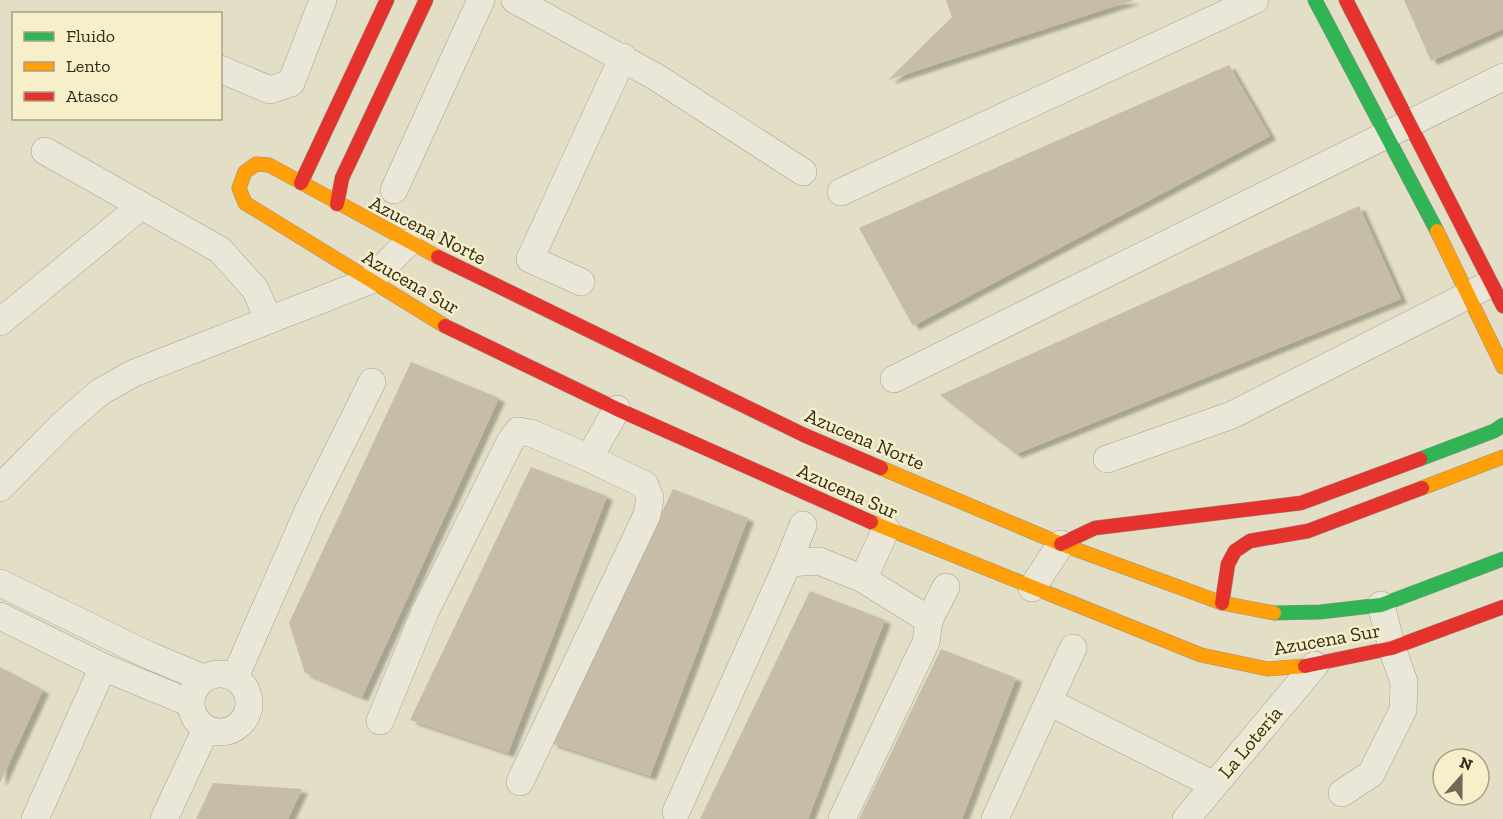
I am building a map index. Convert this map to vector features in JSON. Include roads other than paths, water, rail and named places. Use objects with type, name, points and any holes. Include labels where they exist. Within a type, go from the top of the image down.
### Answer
[{"type":"street","points":[[222,70],[270,90],[291,83],[323,0]]},
{"type":"street","points":[[301,183],[387,0]]},
{"type":"street","points":[[337,204],[342,178],[426,0]]},
{"type":"street","points":[[394,190],[481,0]]},
{"type":"street","points":[[515,0],[623,57],[803,172]]},
{"type":"street","points":[[841,192],[1256,0]]},
{"type":"street","points":[[1315,0],[1386,134],[1503,367]]},
{"type":"street","points":[[1107,459],[1232,415],[1468,295],[1499,289],[1346,0]]},
{"type":"street","points":[[581,282],[530,259],[623,57]]},
{"type":"street","points":[[894,379],[1503,77]]},
{"type":"street","points":[[45,151],[140,207],[220,250],[255,289],[268,318]]},
{"type":"street","name":"Azucena Norte","points":[[245,172],[256,164],[269,165],[408,243],[804,435],[1061,544],[1222,603],[1265,613],[1320,612],[1381,605],[1503,559]]},
{"type":"street","name":"Azucena Sur","points":[[245,172],[239,188],[245,203],[369,281],[446,326],[617,409],[886,530],[1201,655],[1269,669],[1315,665],[1392,648],[1503,607]]},
{"type":"street","points":[[0,322],[140,207]]},
{"type":"street","points":[[0,488],[62,425],[100,392],[134,373],[268,318],[369,281],[408,243]]},
{"type":"street","points":[[235,676],[309,509],[372,382]]},
{"type":"street","points":[[589,458],[617,409]]},
{"type":"street","points":[[1032,588],[1061,544],[1095,528],[1301,503],[1494,432],[1503,425]]},
{"type":"street","points":[[380,721],[425,612],[510,442],[518,431],[531,433],[589,458],[645,485],[651,498],[647,514],[520,782]]},
{"type":"street","points":[[1222,603],[1228,564],[1235,551],[1250,541],[1308,531],[1503,457]]},
{"type":"street","points":[[676,812],[803,525]]},
{"type":"street","points":[[864,579],[886,530]]},
{"type":"street","points":[[788,562],[819,561],[864,579],[929,620]]},
{"type":"street","points":[[0,583],[128,646],[203,678],[224,673],[235,676],[246,687],[250,702],[247,717],[236,729],[221,733],[206,729],[195,718],[190,703],[194,689],[203,678]]},
{"type":"street","points":[[842,819],[926,642],[929,620],[946,587]]},
{"type":"street","points":[[1342,793],[1371,774],[1403,710],[1404,682],[1381,605]]},
{"type":"street","points":[[0,616],[103,667],[190,703]]},
{"type":"street","points":[[995,819],[1073,648]]},
{"type":"street","name":"La Lotería","points":[[1186,819],[1315,665]]},
{"type":"street","points":[[35,819],[103,667]]},
{"type":"street","points":[[1049,702],[1214,785]]},
{"type":"street","points":[[164,819],[206,729]]}]
